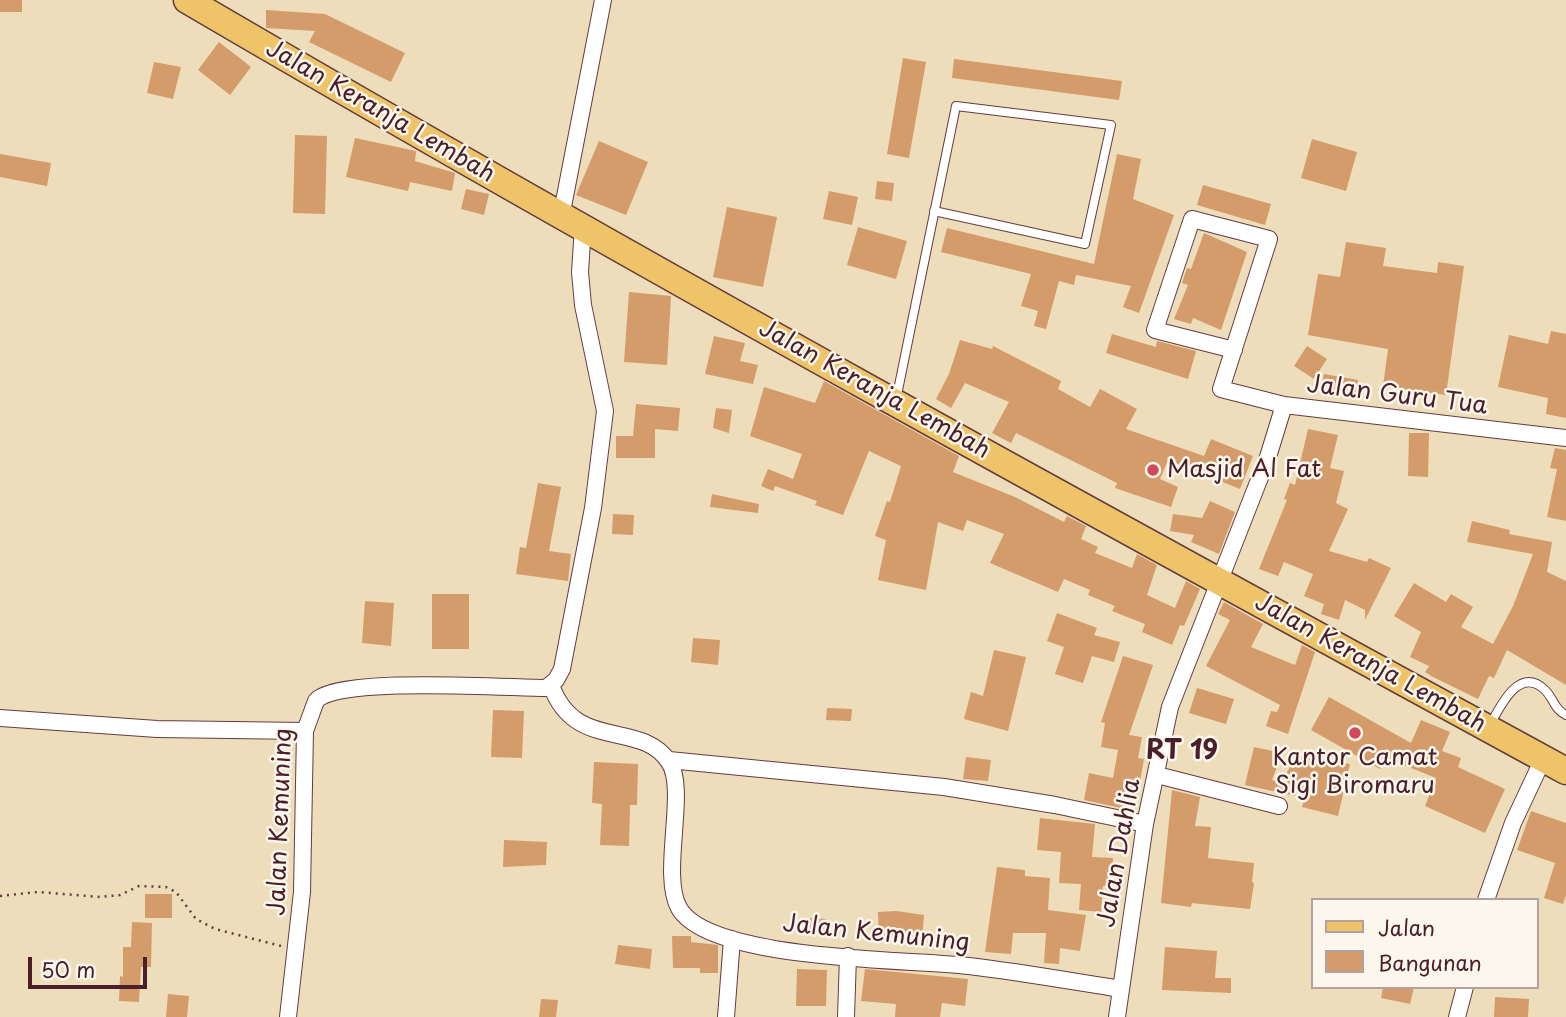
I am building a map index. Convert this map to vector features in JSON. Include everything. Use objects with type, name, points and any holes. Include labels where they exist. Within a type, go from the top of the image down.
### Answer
[{"type":"main road","name":"Jalan Keranja Lembah","points":[[187,0],[572,222],[1487,730],[1566,771]]},
{"type":"street","points":[[603,0],[572,222],[583,305],[603,392],[603,437],[568,649],[562,669],[551,685],[560,705],[575,722],[643,743],[668,760],[944,787],[1055,804],[1145,824]]},
{"type":"street","points":[[1234,350],[1155,330],[1192,219],[1269,239],[1234,350],[1221,390],[1284,405]]},
{"type":"street","name":"Jalan Guru Tua","points":[[1221,581],[1268,457],[1284,405],[1566,438]]},
{"type":"street","name":"Jalan Dahlia","points":[[1117,1017],[1145,824],[1170,707],[1221,581]]},
{"type":"street","name":"Jalan Kemuning","points":[[288,1017],[298,950],[305,731],[316,701],[334,691],[408,686],[551,685]]},
{"type":"street","points":[[0,718],[144,728],[305,731]]},
{"type":"street","points":[[1487,898],[1513,823],[1543,759]]},
{"type":"street","name":"Jalan Kemuning","points":[[668,760],[675,777],[673,857],[676,901],[691,920],[732,939],[804,954],[969,966],[1121,989]]},
{"type":"street","points":[[1157,775],[1279,806]]},
{"type":"street","points":[[726,1017],[732,939]]},
{"type":"street","points":[[846,1017],[848,956]]},
{"type":"street","points":[[1457,1017],[1464,989]]},
{"type":"lane","points":[[896,403],[934,211],[956,106],[1111,125],[1085,244],[934,211]]},
{"type":"lane","points":[[1487,730],[1512,690],[1527,683],[1541,686],[1557,710],[1566,715]]},
{"type":"path","points":[[0,896],[38,892],[100,897],[120,895],[139,886],[158,886],[176,892],[196,919],[215,929],[298,950]]},
{"type":"building","points":[[0,0],[22,0],[22,12],[0,12]]},
{"type":"building","points":[[266,10],[325,14],[405,53],[391,82],[309,42],[315,31],[266,28]]},
{"type":"building","points":[[219,42],[251,67],[230,95],[198,70]]},
{"type":"building","points":[[903,58],[926,62],[909,158],[887,154]]},
{"type":"building","points":[[954,59],[1122,81],[1119,100],[952,78]]},
{"type":"building","points":[[154,62],[181,67],[173,99],[147,93]]},
{"type":"building","points":[[295,135],[327,136],[325,214],[293,213]]},
{"type":"building","points":[[355,138],[416,151],[415,161],[455,173],[452,191],[410,182],[408,191],[346,177]]},
{"type":"building","points":[[1312,139],[1357,152],[1346,191],[1301,178]]},
{"type":"building","points":[[599,141],[648,162],[626,215],[576,195]]},
{"type":"building","points":[[0,154],[51,163],[47,186],[0,177]]},
{"type":"building","points":[[1117,154],[1141,159],[1133,199],[1174,215],[1139,313],[1123,307],[1131,286],[1076,275],[1074,285],[1059,281],[1046,329],[1034,326],[1038,311],[1021,306],[1031,274],[941,252],[947,228],[1094,264]]},
{"type":"building","points":[[877,181],[894,183],[892,201],[875,199]]},
{"type":"building","points":[[1203,185],[1271,204],[1265,225],[1197,205]]},
{"type":"building","points":[[466,189],[489,194],[484,215],[461,209]]},
{"type":"building","points":[[829,191],[858,197],[852,225],[823,219]]},
{"type":"building","points":[[727,207],[777,217],[763,287],[713,277]]},
{"type":"building","points":[[858,227],[907,241],[896,279],[847,265]]},
{"type":"building","points":[[1204,233],[1247,252],[1221,330],[1193,318],[1191,324],[1174,319],[1188,285],[1182,283],[1187,268],[1191,269]]},
{"type":"building","points":[[1346,242],[1386,248],[1383,266],[1437,273],[1438,262],[1464,266],[1446,395],[1383,386],[1388,349],[1308,335],[1318,274],[1340,277]]},
{"type":"building","points":[[629,292],[671,296],[667,365],[624,362]]},
{"type":"building","points":[[1551,331],[1566,334],[1566,418],[1546,414],[1548,398],[1498,387],[1509,335],[1548,344]]},
{"type":"building","points":[[1112,334],[1156,347],[1157,341],[1196,351],[1188,379],[1106,353]]},
{"type":"building","points":[[714,336],[745,343],[740,361],[758,365],[753,384],[705,374]]},
{"type":"building","points":[[960,340],[992,349],[993,346],[1061,381],[1058,389],[1090,407],[1100,389],[1137,409],[1126,429],[1204,456],[1211,439],[1253,456],[1240,489],[1168,460],[1160,479],[1178,487],[1171,507],[1115,488],[1117,483],[1016,433],[1011,443],[992,433],[1009,402],[965,383],[951,408],[936,399],[949,374]]},
{"type":"building","points":[[1307,346],[1327,359],[1314,379],[1294,366]]},
{"type":"building","points":[[1324,374],[1358,380],[1356,396],[1321,391]]},
{"type":"building","points":[[824,381],[959,456],[953,472],[1015,497],[1064,522],[1067,516],[1086,526],[1081,539],[1098,547],[1095,553],[1132,568],[1137,554],[1157,565],[1147,595],[1175,608],[1186,581],[1200,589],[1184,626],[1180,625],[1172,645],[1142,632],[1145,624],[1112,611],[1115,606],[1088,595],[1090,590],[1064,579],[1058,592],[990,563],[1004,534],[967,520],[963,531],[938,522],[926,590],[878,580],[886,540],[875,536],[887,501],[890,502],[901,466],[869,451],[843,515],[815,505],[817,501],[775,486],[773,491],[761,486],[768,469],[793,479],[802,454],[750,436],[764,387],[815,403]]},
{"type":"building","points":[[636,404],[680,408],[678,431],[655,429],[655,458],[616,458],[616,436],[633,436]]},
{"type":"building","points":[[716,408],[732,410],[729,433],[713,428]]},
{"type":"building","points":[[1308,429],[1338,435],[1330,468],[1344,471],[1336,503],[1348,509],[1329,551],[1367,562],[1369,558],[1391,568],[1365,620],[1365,610],[1345,600],[1339,620],[1321,614],[1324,604],[1304,596],[1313,574],[1284,562],[1278,576],[1259,569],[1287,500],[1284,499],[1290,483],[1295,485]]},
{"type":"building","points":[[1409,433],[1429,433],[1428,477],[1408,476]]},
{"type":"building","points":[[1555,448],[1566,450],[1566,521],[1547,517],[1557,469],[1550,468]]},
{"type":"building","points":[[538,483],[561,487],[549,551],[571,554],[568,581],[516,574],[520,547],[526,548]]},
{"type":"building","points":[[712,494],[759,504],[758,513],[710,507]]},
{"type":"building","points":[[1210,501],[1235,512],[1219,554],[1191,542],[1194,535],[1170,531],[1173,514],[1202,518]]},
{"type":"building","points":[[613,514],[634,515],[633,535],[612,534]]},
{"type":"building","points":[[1472,521],[1510,530],[1509,534],[1552,542],[1547,572],[1566,581],[1566,685],[1507,650],[1494,678],[1489,676],[1478,699],[1431,676],[1425,672],[1429,666],[1410,657],[1421,632],[1394,616],[1414,583],[1446,602],[1451,594],[1473,607],[1461,627],[1493,644],[1513,606],[1533,554],[1467,542]]},
{"type":"building","points":[[432,594],[469,594],[469,649],[432,649]]},
{"type":"building","points":[[365,601],[394,603],[391,646],[362,643]]},
{"type":"building","points":[[1224,602],[1263,624],[1251,647],[1295,665],[1302,645],[1315,652],[1288,734],[1266,726],[1271,711],[1277,712],[1280,705],[1206,666],[1230,620],[1218,614]]},
{"type":"building","points":[[1057,613],[1097,628],[1094,635],[1120,642],[1114,662],[1092,656],[1083,683],[1055,674],[1064,647],[1047,641]]},
{"type":"building","points":[[693,638],[720,640],[718,665],[691,662]]},
{"type":"building","points":[[994,650],[1026,657],[1008,731],[964,719],[971,692],[983,696]]},
{"type":"building","points":[[1123,656],[1153,665],[1129,735],[1142,737],[1138,758],[1144,759],[1135,811],[1084,800],[1089,773],[1113,778],[1118,750],[1101,747],[1105,723],[1101,722]]},
{"type":"building","points":[[1197,688],[1234,699],[1226,724],[1189,713]]},
{"type":"building","points":[[1329,697],[1411,743],[1421,720],[1450,732],[1442,751],[1461,758],[1458,767],[1505,789],[1485,833],[1425,806],[1436,778],[1386,758],[1380,769],[1311,730]]},
{"type":"building","points":[[827,708],[852,709],[851,721],[826,720]]},
{"type":"building","points":[[493,710],[524,711],[522,758],[491,757]]},
{"type":"building","points":[[1254,747],[1282,753],[1272,780],[1281,783],[1296,756],[1350,764],[1338,816],[1302,807],[1306,792],[1290,788],[1297,791],[1295,796],[1245,785]]},
{"type":"building","points":[[966,757],[991,760],[988,781],[963,779]]},
{"type":"building","points":[[594,762],[638,764],[637,805],[630,805],[629,846],[600,845],[602,804],[592,803]]},
{"type":"building","points":[[1172,790],[1200,797],[1195,826],[1211,827],[1208,858],[1254,863],[1250,909],[1161,903]]},
{"type":"building","points":[[1531,811],[1566,823],[1566,895],[1563,904],[1544,898],[1555,863],[1517,850]]},
{"type":"building","points":[[1040,818],[1095,824],[1092,857],[1113,858],[1111,886],[1103,886],[1101,912],[1079,910],[1081,884],[1059,883],[1061,852],[1037,850]]},
{"type":"building","points":[[504,840],[547,842],[546,865],[503,867]]},
{"type":"building","points":[[997,867],[1025,870],[1025,876],[1050,878],[1048,910],[1086,915],[1080,951],[1060,948],[1059,964],[1044,963],[1046,933],[1013,933],[1011,954],[985,952]]},
{"type":"building","points":[[145,894],[172,894],[172,918],[145,918]]},
{"type":"building","points":[[896,911],[924,915],[922,941],[901,939],[901,936],[879,937],[878,912]]},
{"type":"building","points":[[805,918],[826,919],[825,933],[805,932]]},
{"type":"building","points":[[132,922],[152,923],[151,967],[141,967],[139,1002],[119,1001],[120,976],[123,977],[123,947],[131,947]]},
{"type":"building","points":[[672,936],[691,936],[691,942],[718,945],[718,973],[700,973],[700,968],[673,968]]},
{"type":"building","points":[[618,945],[652,949],[650,969],[615,964]]},
{"type":"building","points":[[1165,947],[1217,951],[1215,978],[1231,978],[1231,993],[1162,990]]},
{"type":"building","points":[[797,969],[827,970],[826,1006],[796,1006]]},
{"type":"building","points":[[865,969],[968,979],[965,1006],[942,1003],[940,1017],[895,1017],[896,1004],[861,1001]]},
{"type":"building","points":[[1383,989],[1414,989],[1410,1004],[1381,998]]},
{"type":"building","points":[[168,994],[189,996],[187,1017],[166,1017]]},
{"type":"building","points":[[1495,997],[1529,999],[1528,1017],[1494,1017]]},
{"type":"building","points":[[541,999],[558,1000],[556,1017],[539,1017]]},
{"type":"place","name":"Masjid Al Fat","points":[[1153,470]]},
{"type":"place","name":"Kantor Camat Sigi Biromaru","points":[[1355,733]]},
{"type":"district","name":"RT 19","points":[[1182,752]]}]
